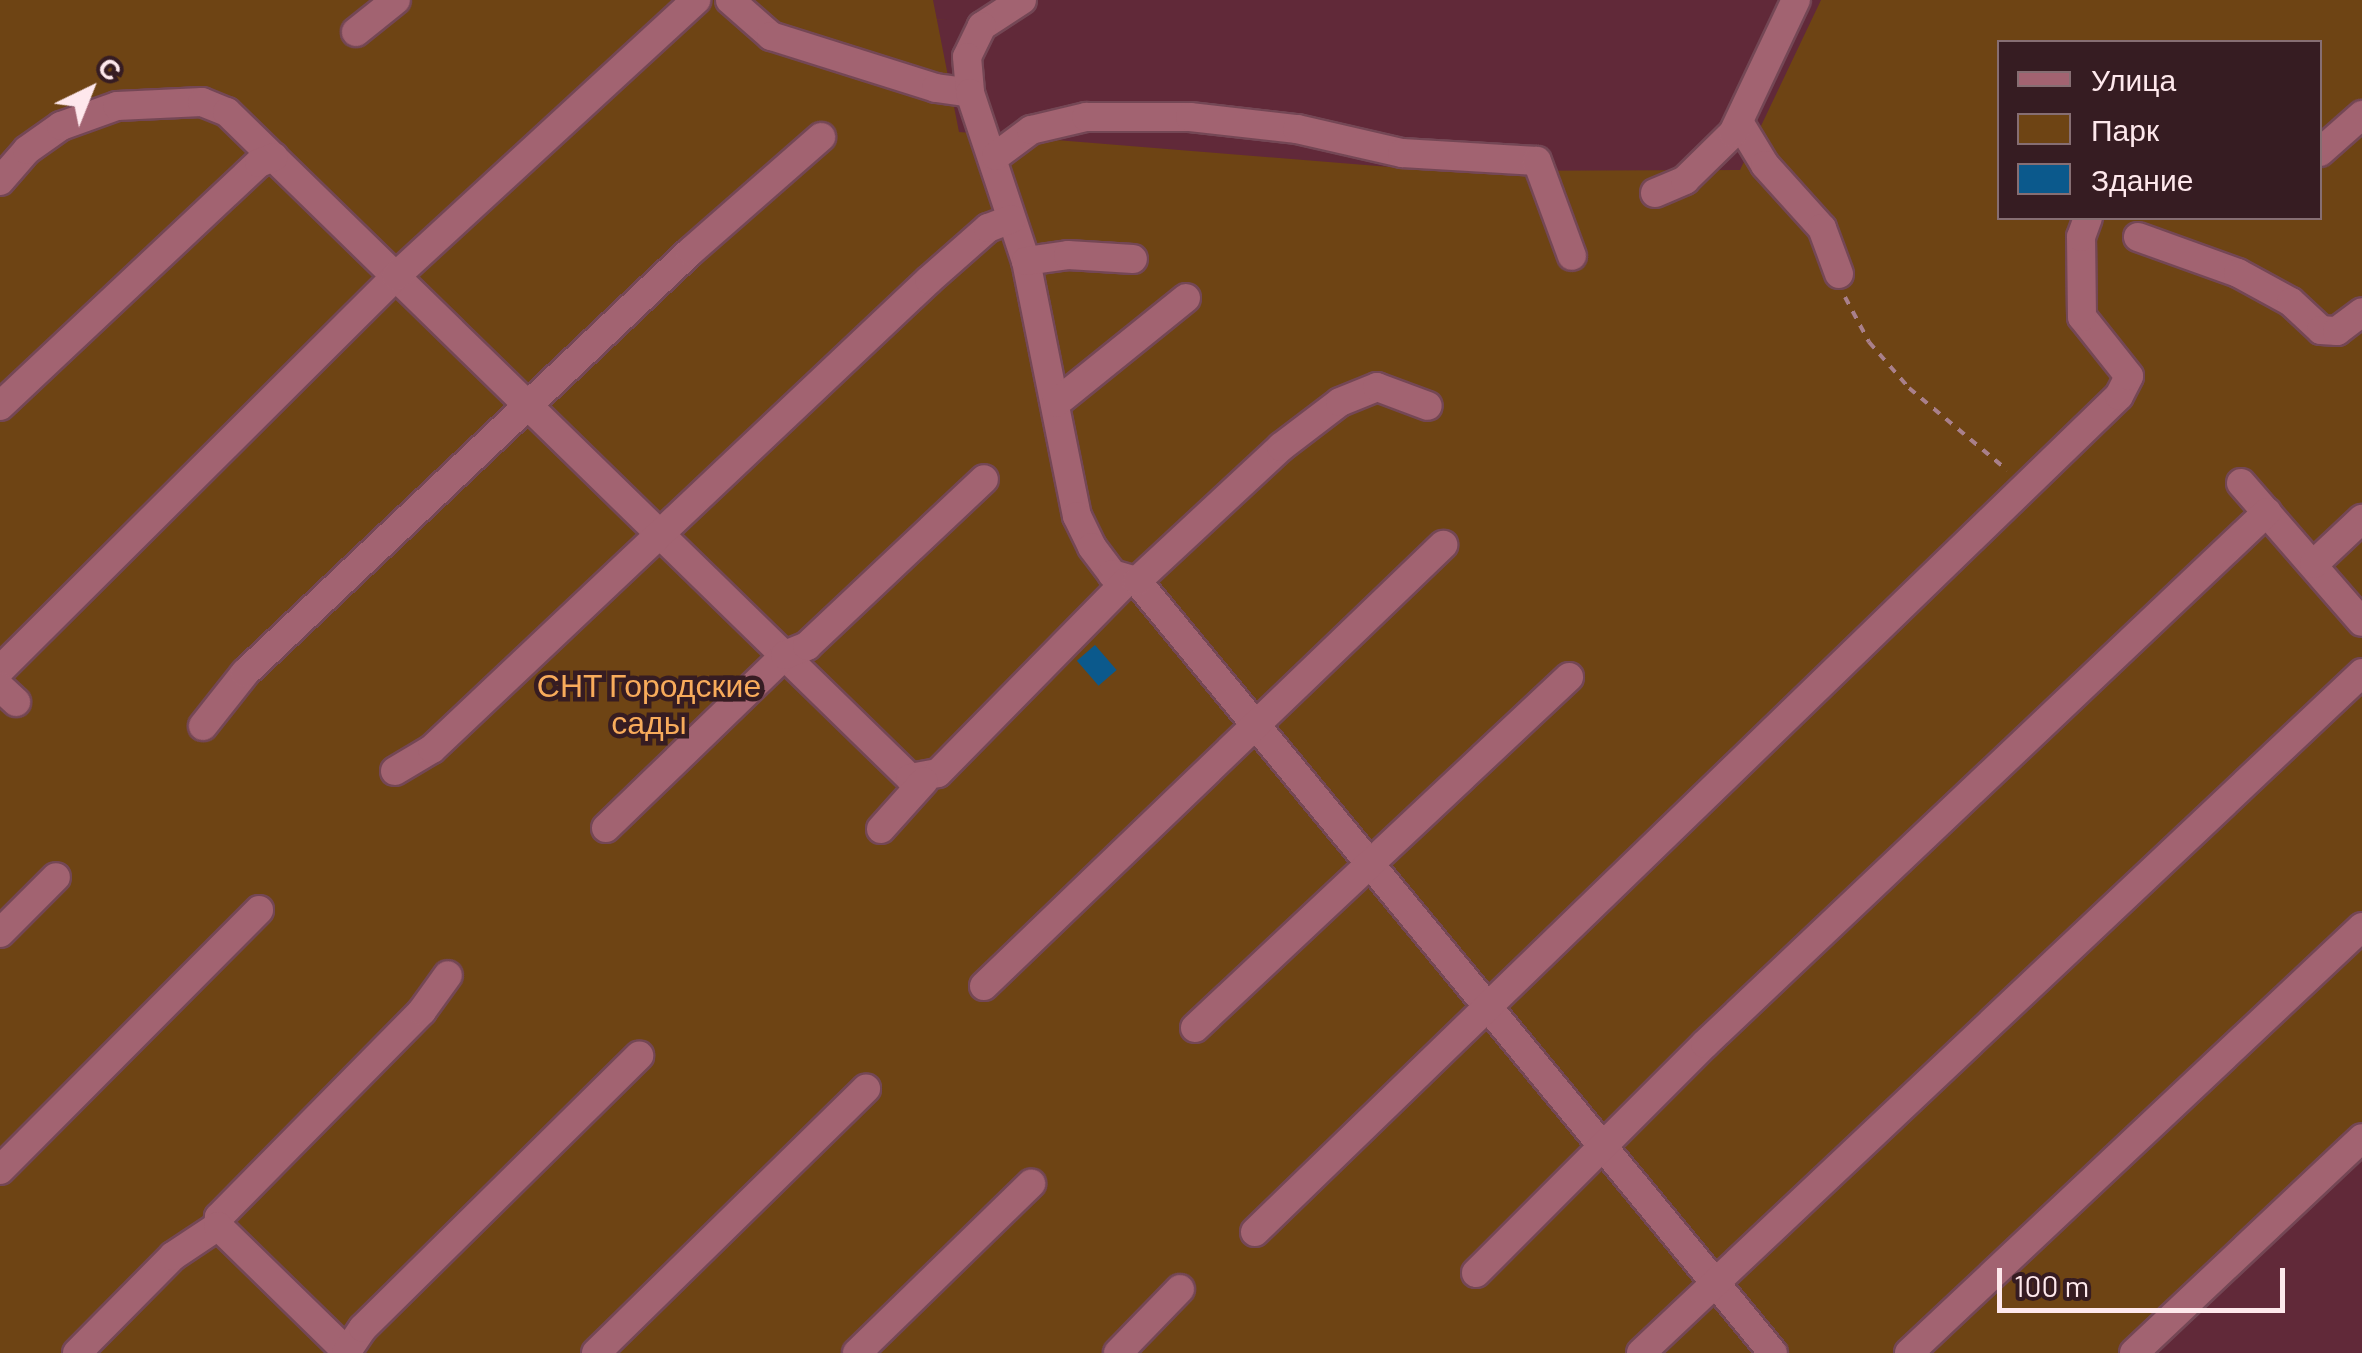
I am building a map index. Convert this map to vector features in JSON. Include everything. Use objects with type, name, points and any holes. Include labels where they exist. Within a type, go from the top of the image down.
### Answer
[{"type":"street","points":[[356,32],[396,0]]},
{"type":"street","points":[[0,670],[396,276],[696,0]]},
{"type":"street","points":[[730,0],[770,36],[936,88],[970,92]]},
{"type":"street","points":[[1022,0],[982,26],[966,57],[970,92],[996,156],[1010,220],[1026,261],[1077,516],[1112,574],[1131,581],[1773,1353]]},
{"type":"street","points":[[1655,193],[1685,180],[1739,122],[1796,0]]},
{"type":"street","points":[[0,181],[27,150],[61,126],[116,106],[202,102],[227,112],[910,778],[924,780]]},
{"type":"street","points":[[2322,150],[2362,114]]},
{"type":"street","points":[[996,156],[1031,130],[1086,117],[1190,118],[1296,129],[1402,153],[1537,161],[1572,256]]},
{"type":"street","points":[[1739,122],[1765,165],[1822,228],[1840,274]]},
{"type":"street","points":[[203,726],[245,673],[528,405],[821,137]]},
{"type":"street","points":[[0,406],[259,163],[274,157]]},
{"type":"street","points":[[396,771],[432,749],[944,267],[988,228],[1010,220]]},
{"type":"street","points":[[1255,1232],[1484,1006],[2119,396],[2130,376],[2082,317],[2081,237],[2087,220]]},
{"type":"street","points":[[2138,237],[2238,273],[2291,302],[2321,330],[2337,331],[2362,312]]},
{"type":"street","points":[[1026,261],[1068,255],[1133,259]]},
{"type":"street","points":[[1056,403],[1186,298]]},
{"type":"street","points":[[881,829],[924,780],[1131,581],[1281,447],[1340,402],[1378,387],[1428,406]]},
{"type":"street","points":[[606,828],[785,655],[807,646],[984,479]]},
{"type":"street","points":[[2241,482],[2362,622]]},
{"type":"street","points":[[1476,1273],[2268,512]]},
{"type":"street","points":[[2314,564],[2362,520]]},
{"type":"street","points":[[984,986],[1443,545]]},
{"type":"street","points":[[1641,1353],[2362,674]]},
{"type":"street","points":[[1195,1028],[1569,677]]},
{"type":"street","points":[[0,933],[56,877]]},
{"type":"street","points":[[0,1170],[259,910]]},
{"type":"street","points":[[1909,1353],[2362,927]]},
{"type":"street","points":[[77,1353],[174,1256],[218,1226],[219,1217],[422,1012],[448,975]]},
{"type":"street","points":[[218,1226],[347,1353],[363,1328],[639,1056]]},
{"type":"street","points":[[596,1353],[866,1089]]},
{"type":"street","points":[[2134,1353],[2362,1138]]},
{"type":"street","points":[[857,1353],[1031,1184]]},
{"type":"street","points":[[1118,1353],[1180,1290]]},
{"type":"path","points":[[1840,274],[1869,342],[1909,388],[2024,488]]},
{"type":"green space","name":"СНТ Городские сады","points":[[0,0],[933,0],[959,132],[1439,171],[1740,170],[1821,0],[2362,0],[2362,1138],[2134,1353],[0,1353]]},
{"type":"building","points":[[1095,645],[1117,670],[1099,686],[1077,661]]}]
